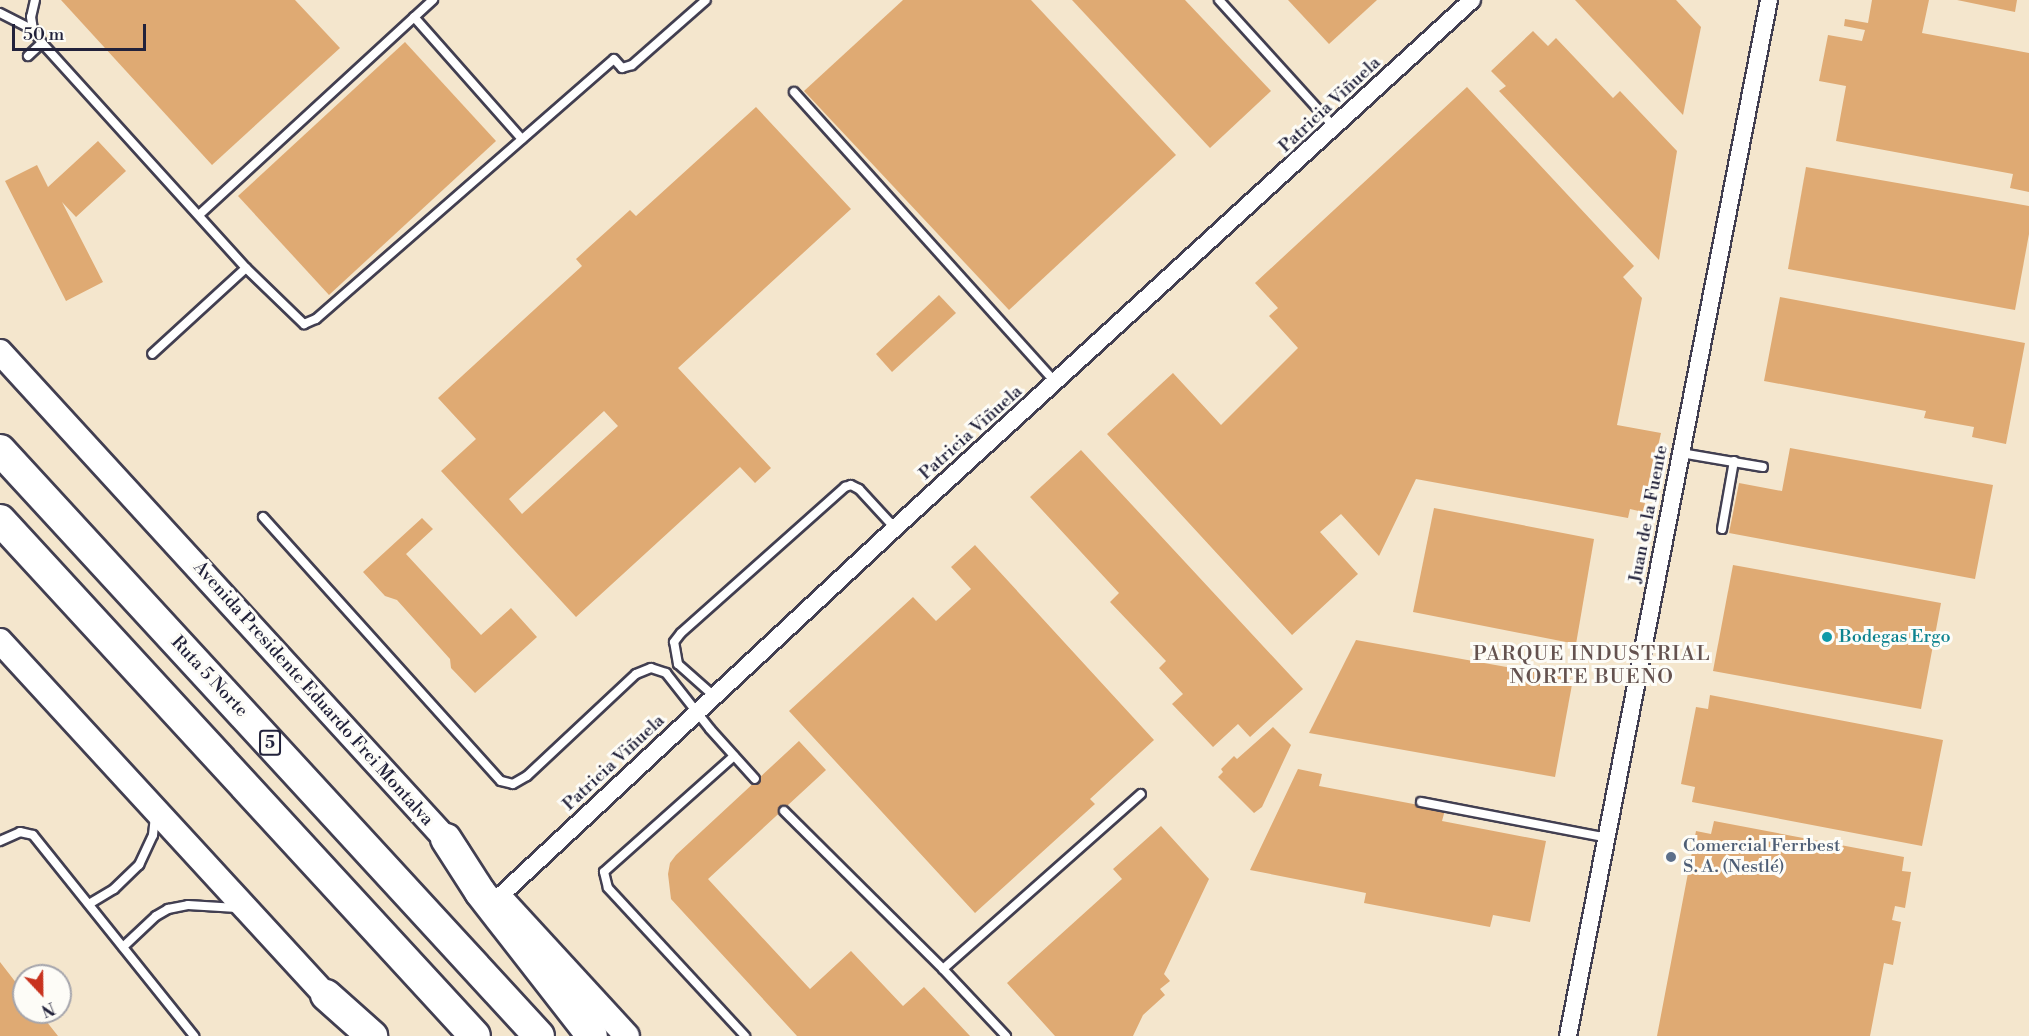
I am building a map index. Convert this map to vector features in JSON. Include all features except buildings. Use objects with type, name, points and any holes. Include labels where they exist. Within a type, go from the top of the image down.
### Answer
[{"type":"highway","name":"Ruta 5 Norte","points":[[0,450],[539,1036]]},
{"type":"highway","points":[[0,520],[475,1036]]},
{"type":"highway","points":[[446,839],[480,892],[591,1036]]},
{"type":"highway","points":[[326,995],[372,1036]]},
{"type":"main road","name":"Avenida Presidente Eduardo Frei Montalva","points":[[0,352],[627,1036]]},
{"type":"main road","points":[[0,641],[363,1036]]},
{"type":"street","name":"Patricia Viñuela","points":[[499,897],[895,528],[1472,0]]},
{"type":"street","name":"Juan de la Fuente","points":[[1568,1036],[1769,0]]},
{"type":"lane","points":[[35,0],[31,17],[33,30],[42,43],[246,268],[304,324],[316,319],[614,59],[622,68],[632,65],[706,0]]},
{"type":"lane","points":[[199,215],[433,0]]},
{"type":"lane","points":[[1219,0],[1335,127]]},
{"type":"lane","points":[[0,14],[33,30]]},
{"type":"lane","points":[[414,17],[522,139]]},
{"type":"lane","points":[[28,56],[42,43]]},
{"type":"lane","points":[[794,92],[1055,382]]},
{"type":"lane","points":[[152,354],[246,268]]},
{"type":"lane","points":[[1681,453],[1763,467]]},
{"type":"lane","points":[[1722,529],[1734,461]]},
{"type":"lane","points":[[714,696],[678,664],[674,642],[681,633],[845,487],[851,485],[859,489],[895,528]]},
{"type":"lane","points":[[263,517],[501,781],[513,784],[527,776],[636,674],[651,668],[666,673],[755,779]]},
{"type":"lane","points":[[734,756],[604,872],[608,888],[745,1036]]},
{"type":"lane","points":[[943,969],[1141,794]]},
{"type":"lane","points":[[1421,802],[1608,838]]},
{"type":"lane","points":[[89,904],[114,889],[139,865],[153,835],[155,809]]},
{"type":"lane","points":[[784,811],[943,969],[1006,1036]]},
{"type":"lane","points":[[0,841],[20,832],[33,835],[194,1036]]},
{"type":"lane","points":[[123,947],[145,924],[168,909],[188,905],[247,909]]},
{"type":"place","name":"Bodegas Ergo","points":[[1827,637]]},
{"type":"place","name":"Comercial Ferrbest S. A. (Nestlé)","points":[[1671,857]]},
{"type":"district","name":"PARQUE INDUSTRIAL NORTE BUENO","points":[[1592,666]]}]
